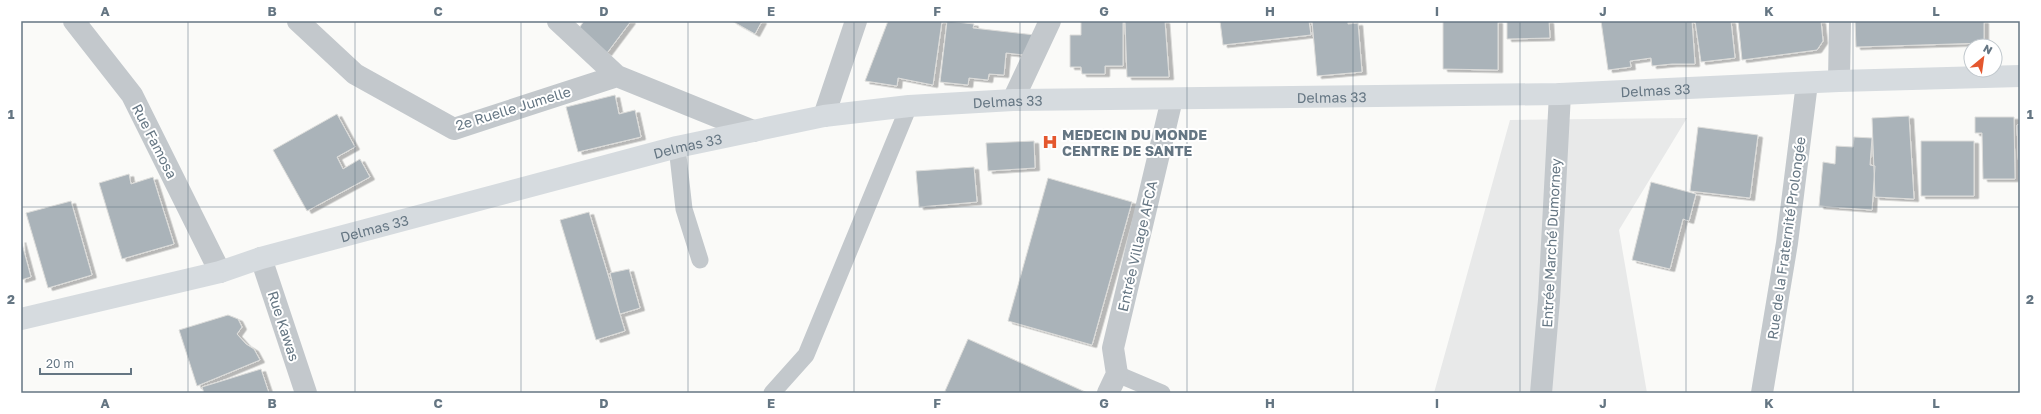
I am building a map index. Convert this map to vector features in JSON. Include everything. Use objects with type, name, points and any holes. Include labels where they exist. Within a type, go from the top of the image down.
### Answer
[{"type":"main road","name":"Delmas 33","points":[[21,319],[220,272],[261,258],[677,147],[824,116],[909,106],[1013,100],[1560,94],[1839,81],[2020,76]]},
{"type":"street","name":"Rue Famosa","points":[[74,21],[132,95],[220,272]]},
{"type":"street","name":"2e Ruelle Jumelle","points":[[298,21],[355,74],[454,129],[618,76]]},
{"type":"street","points":[[558,21],[618,76],[753,132]]},
{"type":"street","points":[[824,116],[856,21]]},
{"type":"street","points":[[1013,100],[1050,21]]},
{"type":"street","points":[[1839,81],[1840,21]]},
{"type":"street","name":"Rue de la Fraternité Prolongée","points":[[1762,393],[1787,243],[1807,83]]},
{"type":"street","name":"Entrée Marché Dumorney","points":[[1541,393],[1549,300],[1560,94]]},
{"type":"street","name":"Entrée Village AFCA","points":[[1112,383],[1113,348],[1172,99]]},
{"type":"street","name":"Rue Kawas","points":[[261,258],[306,393]]},
{"type":"lane","points":[[772,393],[806,355],[909,106]]},
{"type":"lane","points":[[677,147],[684,209],[700,260]]},
{"type":"lane","points":[[1112,383],[1162,393]]},
{"type":"shaded area","points":[[1687,118],[1619,230],[1647,393],[1434,393],[1510,120]]},
{"type":"building","points":[[584,21],[631,21],[607,53],[577,31]]},
{"type":"building","points":[[732,21],[762,21],[755,34]]},
{"type":"building","points":[[888,21],[942,21],[933,85],[898,78],[897,86],[865,81]]},
{"type":"building","points":[[947,21],[974,24],[973,28],[1035,35],[1033,56],[1006,53],[1004,75],[989,74],[988,80],[969,78],[968,85],[940,82]]},
{"type":"building","points":[[1081,21],[1123,21],[1123,66],[1105,66],[1105,74],[1082,74],[1081,67],[1070,67],[1070,35],[1081,35]]},
{"type":"building","points":[[1125,21],[1165,21],[1169,77],[1127,77]]},
{"type":"building","points":[[1220,21],[1309,21],[1311,35],[1223,45]]},
{"type":"building","points":[[1312,21],[1348,21],[1348,24],[1358,23],[1362,72],[1317,76]]},
{"type":"building","points":[[1443,21],[1498,21],[1498,70],[1443,69]]},
{"type":"building","points":[[1507,21],[1549,21],[1550,38],[1507,39]]},
{"type":"building","points":[[1601,21],[1692,21],[1695,64],[1652,66],[1651,58],[1630,61],[1631,67],[1608,70]]},
{"type":"building","points":[[1695,21],[1731,21],[1735,58],[1701,62]]},
{"type":"building","points":[[1738,21],[1821,21],[1823,41],[1817,50],[1742,60]]},
{"type":"building","points":[[1855,21],[1984,21],[1984,38],[1963,38],[1963,44],[1856,47]]},
{"type":"building","points":[[615,95],[619,114],[635,110],[641,137],[578,152],[566,107]]},
{"type":"building","points":[[337,114],[355,147],[337,157],[343,169],[360,159],[370,177],[307,211],[273,150]]},
{"type":"building","points":[[1909,116],[1914,199],[1875,197],[1872,118]]},
{"type":"building","points":[[1975,117],[2014,117],[2015,179],[1983,179],[1982,133],[1975,133]]},
{"type":"building","points":[[2020,124],[2020,195],[2017,125]]},
{"type":"building","points":[[1698,127],[1758,135],[1750,198],[1690,191]]},
{"type":"building","points":[[1854,137],[1872,138],[1870,165],[1875,166],[1872,210],[1819,206],[1823,162],[1835,164],[1836,146],[1853,147]]},
{"type":"building","points":[[1034,141],[1035,168],[988,171],[986,143]]},
{"type":"building","points":[[1921,141],[1974,141],[1974,196],[1921,196]]},
{"type":"building","points":[[974,167],[977,202],[919,207],[916,171]]},
{"type":"building","points":[[129,174],[131,184],[153,177],[174,244],[122,259],[99,183]]},
{"type":"building","points":[[1048,178],[1132,202],[1092,345],[1008,321]]},
{"type":"building","points":[[1651,182],[1696,194],[1689,221],[1683,219],[1670,269],[1632,260]]},
{"type":"building","points":[[71,201],[92,275],[48,288],[26,213]]},
{"type":"building","points":[[589,212],[625,331],[596,340],[560,220]]},
{"type":"building","points":[[21,240],[31,277],[21,280]]},
{"type":"building","points":[[629,269],[640,308],[620,314],[610,273]]},
{"type":"building","points":[[228,315],[238,319],[242,327],[237,334],[246,344],[254,349],[260,360],[197,386],[179,330]]},
{"type":"building","points":[[968,339],[1083,391],[1082,393],[948,393],[945,391]]},
{"type":"building","points":[[261,369],[269,393],[204,393],[202,387]]},
{"type":"place","name":"MEDECIN DU MONDE CENTRE DE SANTE","points":[[1050,142]]}]
